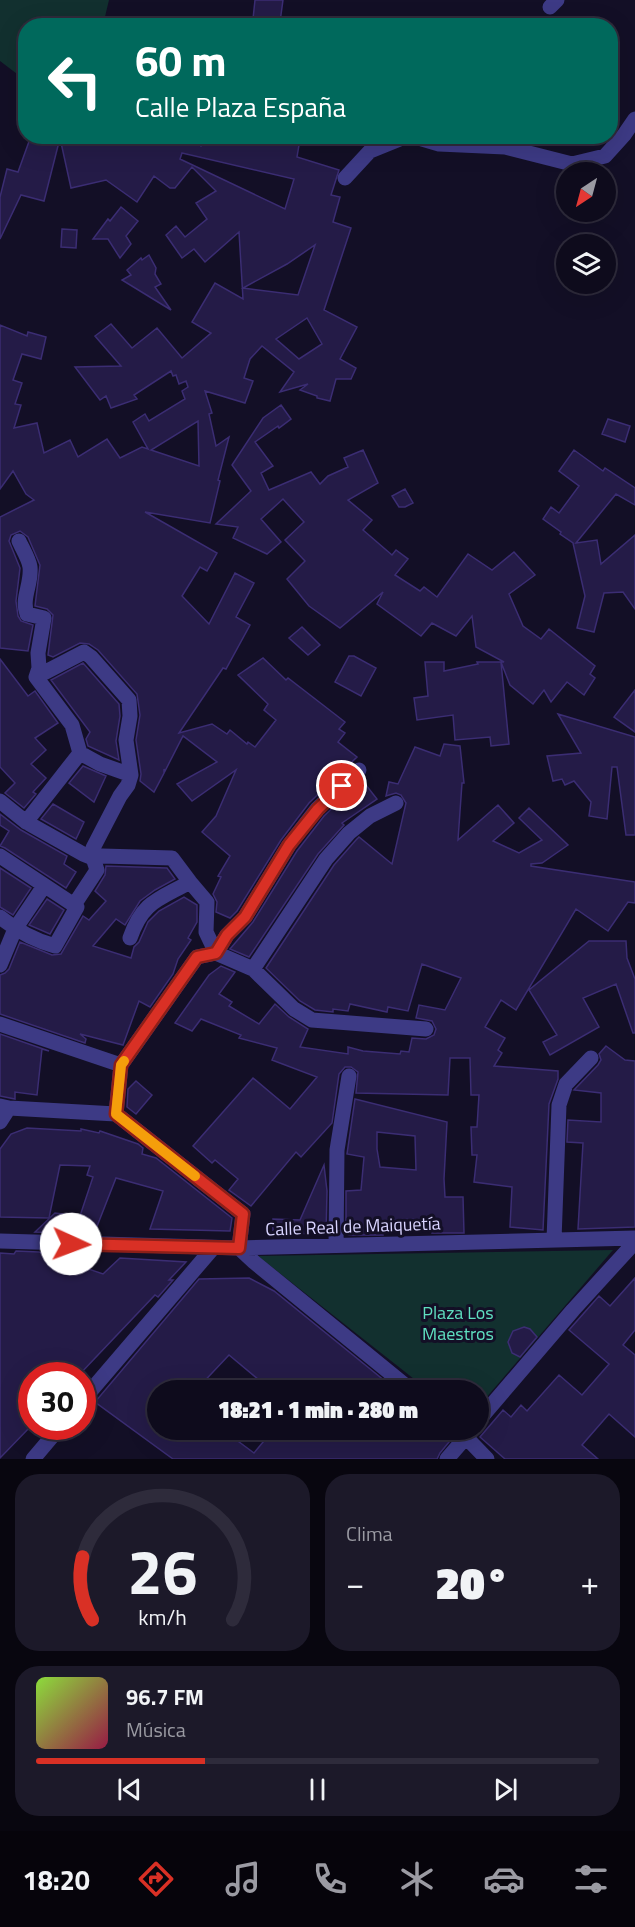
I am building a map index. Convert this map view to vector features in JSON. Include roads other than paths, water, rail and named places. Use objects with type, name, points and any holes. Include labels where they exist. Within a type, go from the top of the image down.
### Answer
[{"type":"street","points":[[618,142],[635,119]]},
{"type":"street","points":[[345,178],[370,151],[387,144]]},
{"type":"street","points":[[439,144],[505,147],[572,164],[605,156],[616,144]]},
{"type":"street","points":[[19,541],[30,567],[24,605],[26,612],[27,615],[44,618],[36,678]]},
{"type":"street","points":[[36,678],[84,652],[129,700],[130,716],[126,740],[131,775],[128,785],[93,848],[97,870],[74,905]]},
{"type":"street","points":[[36,678],[72,725],[80,753],[100,764],[131,775]]},
{"type":"street","points":[[26,822],[80,753]]},
{"type":"street","points":[[216,953],[227,935],[245,917],[289,845],[318,809],[358,770]]},
{"type":"street","points":[[0,801],[26,822],[93,858],[102,856],[172,858],[207,902],[206,932],[216,953]]},
{"type":"street","points":[[253,969],[326,859],[349,833],[370,816],[396,803]]},
{"type":"street","points":[[0,856],[77,907],[55,946],[34,940],[0,917]]},
{"type":"street","points":[[130,938],[136,921],[147,906],[190,882]]},
{"type":"street","points":[[0,965],[15,929],[44,886]]},
{"type":"street","points":[[116,1114],[121,1065],[197,957],[216,953],[253,969],[294,1010],[312,1020],[426,1029]]},
{"type":"street","points":[[0,1024],[121,1065]]},
{"type":"street","points":[[554,1240],[559,1104],[566,1084],[591,1058]]},
{"type":"street","points":[[336,1245],[337,1150],[349,1076]]},
{"type":"street","points":[[0,1122],[5,1107],[116,1114],[243,1214],[239,1248],[399,1380]]},
{"type":"street","points":[[489,1408],[635,1240]]},
{"type":"street","name":"Calle Real de Maiquetía","points":[[0,1241],[239,1248],[635,1240]]},
{"type":"street","points":[[96,1385],[213,1248]]},
{"type":"street","points":[[33,1459],[49,1440]]},
{"type":"street","points":[[447,1459],[460,1440]]},
{"type":"street","points":[[472,1440],[487,1459]]},
{"type":"park label","name":"Plaza Los Maestros","points":[[458,1322]]}]
